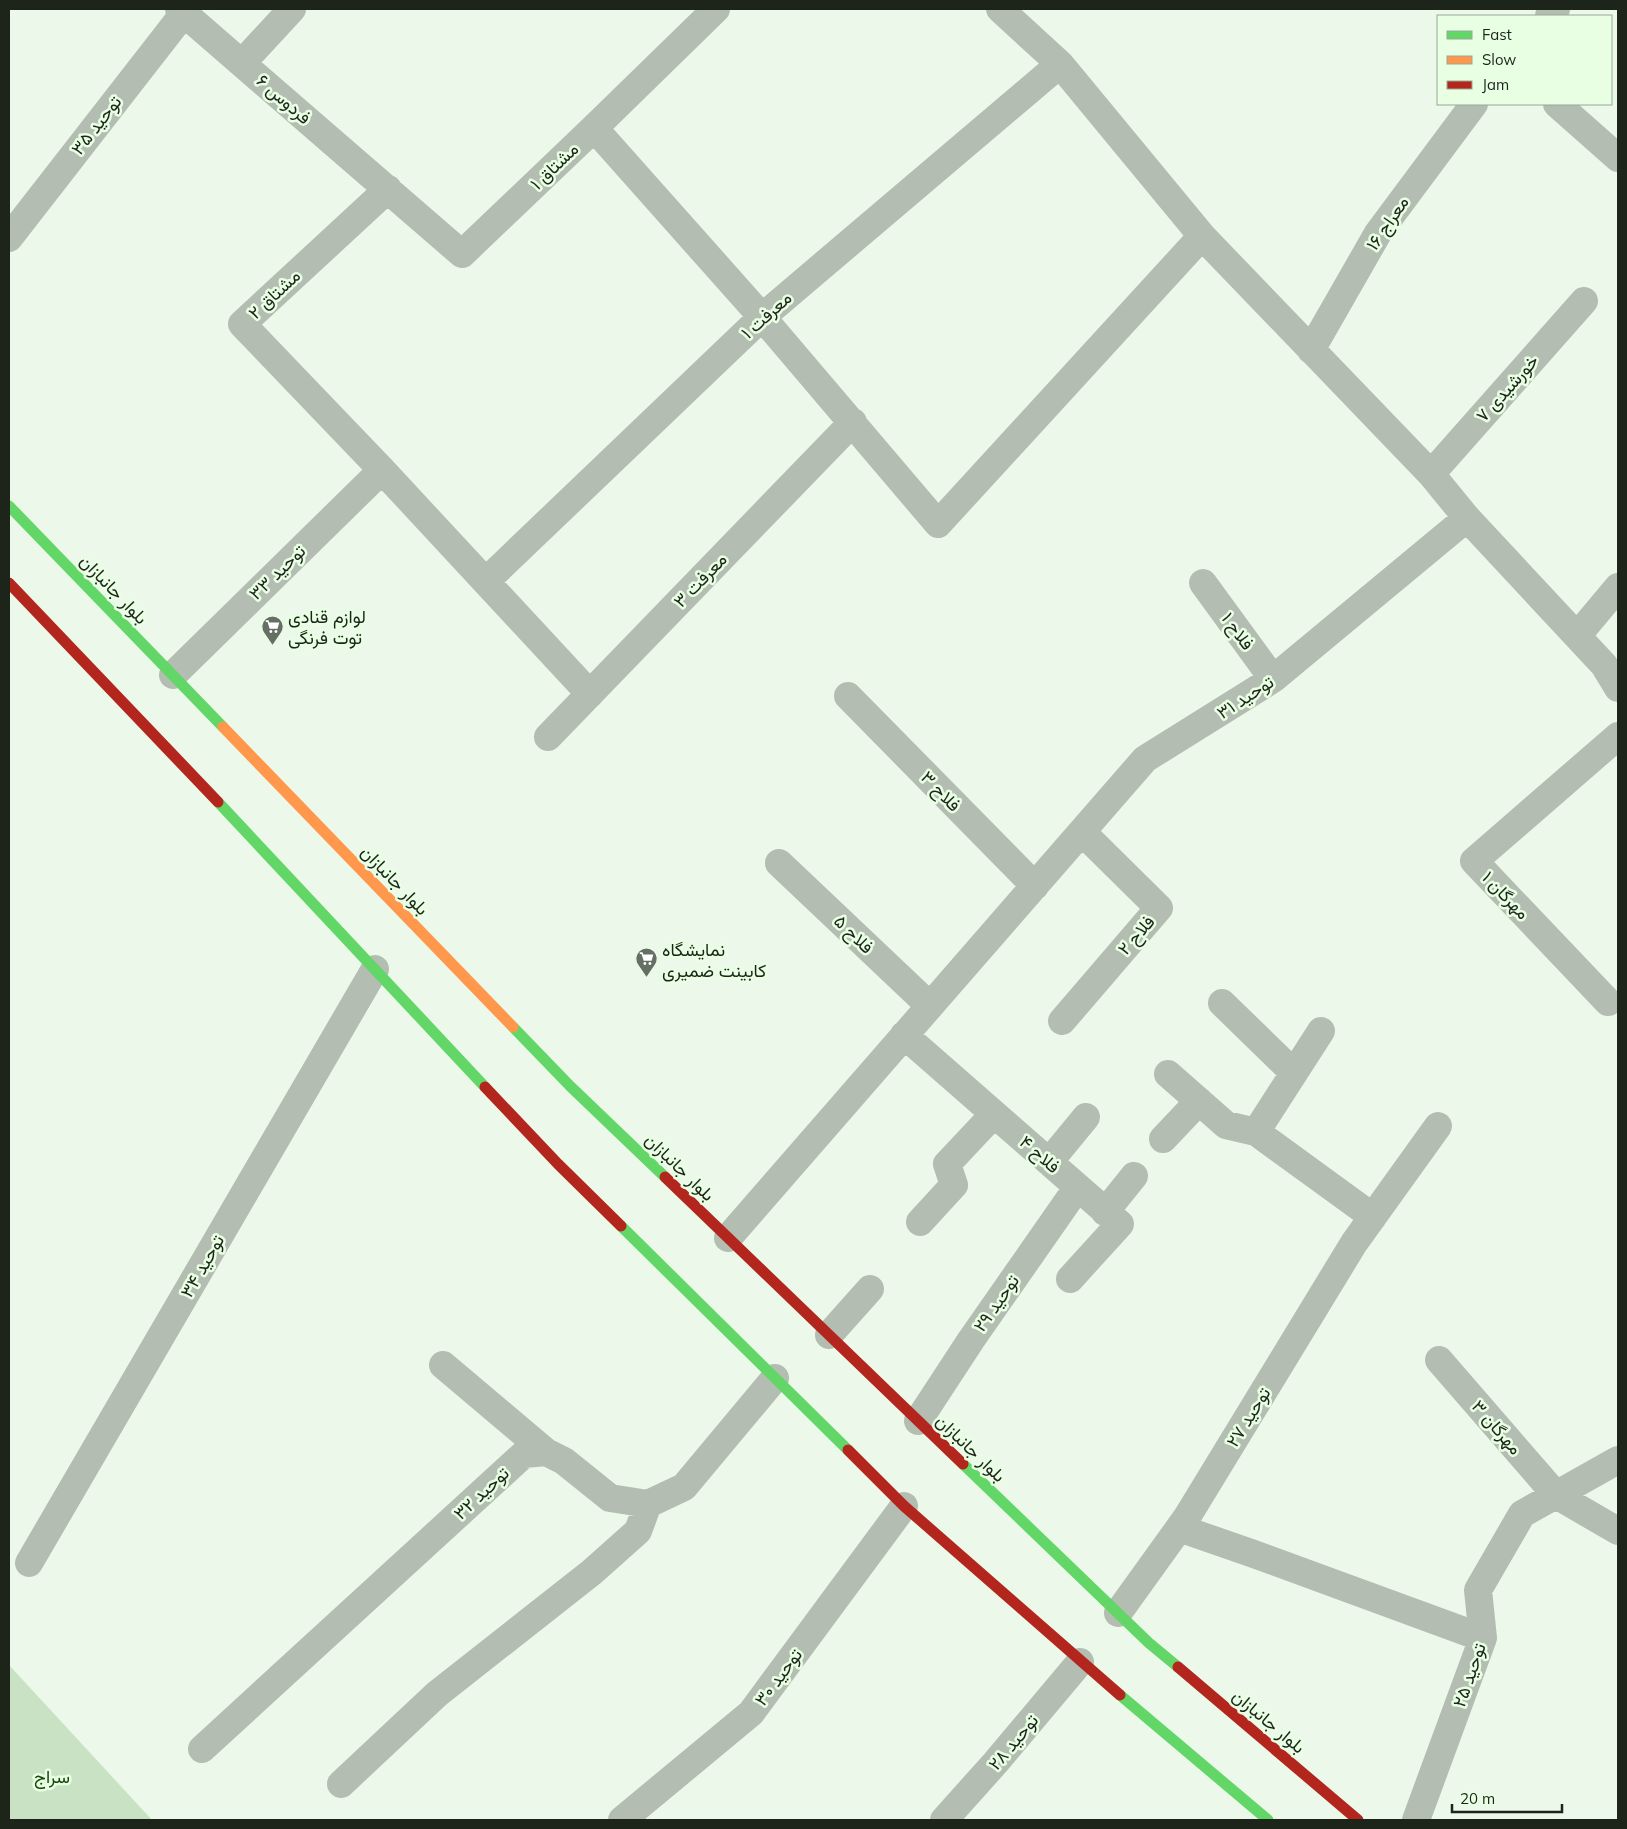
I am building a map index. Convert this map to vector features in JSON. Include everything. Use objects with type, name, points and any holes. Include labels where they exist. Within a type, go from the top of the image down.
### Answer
[{"type":"highway","name":"بلوار جانبازان","points":[[9,506],[570,1086],[1149,1643],[1358,1820]]},
{"type":"highway","points":[[9,583],[172,753],[558,1164],[904,1506],[1080,1662],[1268,1820]]},
{"type":"street","points":[[242,63],[292,9]]},
{"type":"street","name":"مشتاق ۱","points":[[388,189],[462,254],[716,9]]},
{"type":"street","points":[[1000,9],[1060,64],[1202,236],[1431,474],[1467,518],[1604,665],[1618,688]]},
{"type":"street","name":"فردوس ۶","points":[[182,11],[388,189]]},
{"type":"street","name":"توحید ۳۵","points":[[9,238],[182,11]]},
{"type":"street","name":"معرفت ۱","points":[[486,581],[762,317],[1060,64]]},
{"type":"street","name":"معراج ۱۶","points":[[1311,350],[1378,233],[1473,105]]},
{"type":"street","points":[[1558,105],[1618,158]]},
{"type":"street","points":[[594,128],[762,317],[938,524],[1202,236]]},
{"type":"street","name":"مشتاق ۲","points":[[382,470],[242,324],[388,189]]},
{"type":"street","name":"خورشیدی ۷","points":[[1431,474],[1584,302]]},
{"type":"street","name":"معرفت ۳","points":[[548,737],[852,422]]},
{"type":"street","points":[[382,470],[590,694]]},
{"type":"street","name":"توحید ۳۳","points":[[173,675],[382,470]]},
{"type":"street","name":"توحید ۳۱","points":[[728,1238],[1145,759],[1273,679],[1467,518]]},
{"type":"street","name":"فلاح ۱","points":[[1203,583],[1273,679]]},
{"type":"street","points":[[1577,636],[1618,587]]},
{"type":"street","name":"فلاح ۳","points":[[848,696],[1034,886]]},
{"type":"street","name":"مهرگان ۱","points":[[1608,1002],[1474,862],[1618,736]]},
{"type":"street","name":"فلاح ۲","points":[[1062,1020],[1159,908],[1082,832]]},
{"type":"street","name":"فلاح ۵","points":[[779,863],[930,1006]]},
{"type":"street","name":"توحید ۳۴","points":[[29,1563],[375,969]]},
{"type":"street","points":[[1222,1003],[1294,1073]]},
{"type":"street","points":[[1256,1132],[1321,1031]]},
{"type":"street","name":"فلاح ۴","points":[[904,1035],[1120,1224],[1070,1279]]},
{"type":"street","points":[[1168,1074],[1226,1125],[1256,1132],[1373,1218]]},
{"type":"street","points":[[1163,1139],[1199,1101]]},
{"type":"street","points":[[920,1222],[954,1185],[947,1164],[994,1114]]},
{"type":"street","points":[[1049,1162],[1086,1117]]},
{"type":"street","name":"توحید ۲۷","points":[[1118,1613],[1179,1528],[1354,1243],[1438,1126]]},
{"type":"street","points":[[1105,1212],[1134,1176]]},
{"type":"street","name":"توحید ۲۹","points":[[918,1421],[970,1340],[1078,1188]]},
{"type":"street","points":[[829,1335],[870,1289]]},
{"type":"street","name":"مهرگان ۳","points":[[1438,1360],[1556,1495],[1618,1531]]},
{"type":"street","points":[[443,1365],[546,1452],[564,1461],[610,1498],[648,1504],[684,1487],[775,1378]]},
{"type":"street","name":"توحید ۳۲","points":[[202,1749],[518,1459],[524,1454],[546,1452]]},
{"type":"street","name":"توحید ۲۵","points":[[1416,1820],[1483,1638],[1478,1590],[1522,1514],[1618,1460]]},
{"type":"street","points":[[341,1784],[436,1694],[592,1572],[638,1531],[648,1504]]},
{"type":"street","name":"توحید ۳۰","points":[[622,1820],[751,1713],[904,1506]]},
{"type":"street","points":[[1179,1528],[1483,1638]]},
{"type":"street","name":"توحید ۲۸","points":[[944,1820],[996,1762],[1080,1662]]},
{"type":"green space","name":"سراج","points":[[9,1665],[152,1820],[9,1820]]},
{"type":"traffic: fast","points":[[9,506],[223,727]]},
{"type":"traffic: fast","points":[[218,802],[485,1087]]},
{"type":"traffic: fast","points":[[513,1027],[570,1086],[665,1177]]},
{"type":"traffic: fast","points":[[621,1226],[848,1450]]},
{"type":"traffic: fast","points":[[963,1464],[1149,1643],[1178,1667]]},
{"type":"traffic: fast","points":[[1120,1695],[1268,1820]]},
{"type":"traffic: slow","points":[[223,727],[513,1027]]},
{"type":"traffic: jam","points":[[9,583],[218,802]]},
{"type":"traffic: jam","points":[[485,1087],[558,1164],[621,1226]]},
{"type":"traffic: jam","points":[[665,1177],[963,1464]]},
{"type":"traffic: jam","points":[[848,1450],[904,1506],[1120,1695]]},
{"type":"traffic: jam","points":[[1178,1667],[1358,1820]]},
{"type":"place","name":"لوازم قنادی توت فرنگی","points":[[272,645]]},
{"type":"place","name":"نمایشگاه کابینت ضمیری","points":[[646,978]]}]
